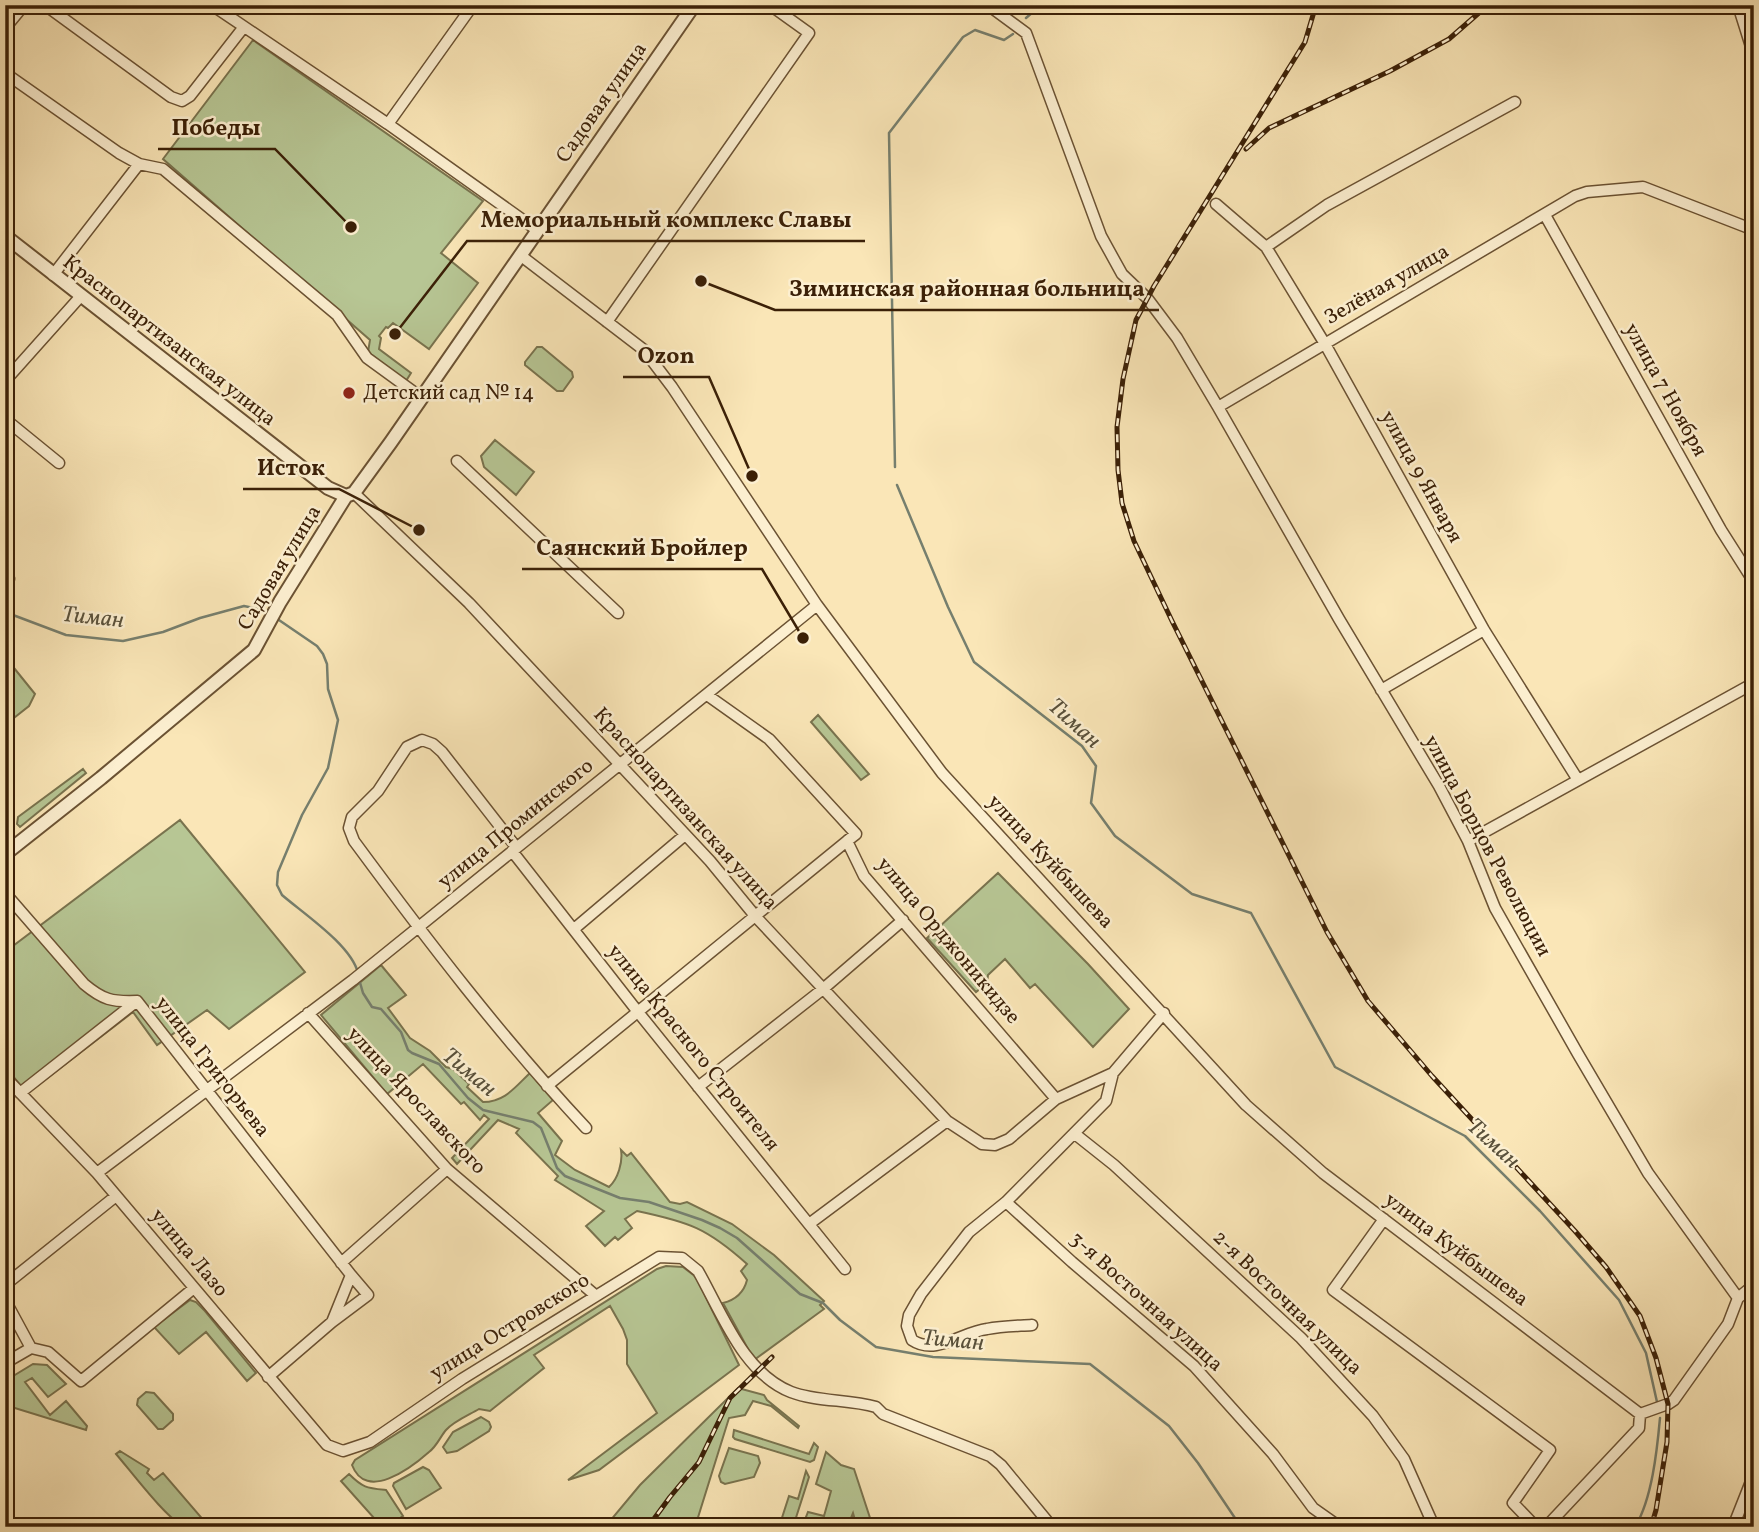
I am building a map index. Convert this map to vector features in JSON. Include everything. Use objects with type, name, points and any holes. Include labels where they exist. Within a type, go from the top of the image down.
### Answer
[{"type":"street","points":[[5,28],[24,5]]},
{"type":"street","points":[[45,5],[171,97],[182,101],[190,96],[243,28]]},
{"type":"street","points":[[212,5],[388,124],[537,230]]},
{"type":"street","points":[[388,124],[473,5]]},
{"type":"street","name":"Садовая улица","points":[[5,854],[254,650],[280,602],[350,495],[422,398],[694,5]]},
{"type":"street","points":[[607,322],[809,33],[770,5]]},
{"type":"street","name":"улица Борцов Революции","points":[[988,5],[1026,33],[1101,236],[1122,274],[1147,298],[1177,338],[1439,786],[1468,841],[1495,908],[1641,1161],[1738,1298]]},
{"type":"street","points":[[1738,5],[1754,56]]},
{"type":"street","points":[[5,73],[118,153],[139,164],[163,169],[337,315],[368,358],[422,398]]},
{"type":"street","points":[[1266,247],[1327,205],[1515,102]]},
{"type":"street","points":[[54,275],[139,164]]},
{"type":"street","name":"Зелёная улица","points":[[1218,407],[1587,191],[1643,187],[1754,230]]},
{"type":"street","name":"улица 9 Января","points":[[1216,204],[1266,247],[1325,344],[1484,630],[1578,780]]},
{"type":"street","name":"улица 7 Ноября","points":[[1545,215],[1721,530],[1754,582]]},
{"type":"street","name":"Краснопартизанская улица","points":[[5,236],[328,488],[350,495],[468,603],[947,1121],[975,1140],[990,1146],[1009,1139],[1056,1099]]},
{"type":"street","name":"улица Куйбышева","points":[[520,255],[644,350],[672,387],[817,605],[942,773],[1247,1105],[1323,1173],[1640,1414]]},
{"type":"street","points":[[5,381],[80,297]]},
{"type":"street","points":[[5,419],[59,463]]},
{"type":"street","points":[[457,461],[618,613]]},
{"type":"street","name":"улица Проминского","points":[[308,1013],[418,928],[817,605]]},
{"type":"street","points":[[1381,690],[1484,630]]},
{"type":"street","points":[[1468,841],[1754,683]]},
{"type":"street","name":"улица Орджоникидзе","points":[[707,695],[769,739],[856,834],[847,841],[864,876],[1056,1099]]},
{"type":"street","name":"улица Красного Строителя","points":[[418,928],[354,841],[349,823],[378,791],[407,747],[422,740],[433,744],[638,1012],[845,1269]]},
{"type":"street","points":[[574,929],[685,835]]},
{"type":"street","points":[[547,1086],[847,841]]},
{"type":"street","name":"улица Григорьева","points":[[5,893],[84,984],[98,996],[114,1002],[137,1001],[368,1296],[332,1322]]},
{"type":"street","points":[[698,1087],[823,989],[903,920]]},
{"type":"street","points":[[418,928],[547,1086],[586,1128]]},
{"type":"street","points":[[20,1093],[137,1001]]},
{"type":"street","points":[[97,1173],[308,1013]]},
{"type":"street","name":"улица Ярославского","points":[[308,1013],[447,1169],[595,1295]]},
{"type":"street","points":[[1056,1099],[1113,1073],[1164,1013]]},
{"type":"street","points":[[1032,1325],[984,1329],[947,1343],[925,1346],[912,1340],[907,1330],[909,1315],[921,1294],[969,1233],[1006,1202],[1106,1101],[1113,1073]]},
{"type":"street","name":"улица Лазо","points":[[5,1077],[97,1173],[327,1444],[344,1451]]},
{"type":"street","points":[[809,1224],[947,1121]]},
{"type":"street","name":"2-я Восточная улица","points":[[1076,1134],[1114,1165],[1301,1338],[1373,1416],[1404,1459],[1432,1521],[1438,1527]]},
{"type":"street","points":[[341,1263],[447,1169]]},
{"type":"street","points":[[5,1285],[116,1196]]},
{"type":"street","name":"3-я Восточная улица","points":[[1006,1202],[1194,1366],[1273,1454],[1313,1508],[1340,1527]]},
{"type":"street","points":[[1384,1219],[1333,1290],[1550,1450],[1513,1503],[1536,1527]]},
{"type":"street","name":"улица Островского","points":[[344,1451],[370,1442],[462,1378],[659,1257],[682,1258],[698,1271],[753,1365],[770,1381],[793,1393],[876,1407],[883,1414],[990,1456],[1001,1465],[1052,1527]]},
{"type":"street","points":[[268,1377],[332,1322],[351,1275]]},
{"type":"street","points":[[1546,1527],[1639,1428],[1640,1414],[1674,1400],[1728,1324],[1738,1298],[1754,1285]]},
{"type":"street","points":[[5,1363],[31,1348],[48,1352],[80,1381],[194,1289]]},
{"type":"street","points":[[5,1300],[31,1348]]},
{"type":"street","points":[[1733,1527],[1754,1474]]},
{"type":"green space","points":[[253,40],[483,201],[441,253],[478,283],[429,349],[393,323],[379,336],[379,349],[411,373],[406,381],[368,352],[370,340],[163,159]]},
{"type":"green space","points":[[537,347],[542,347],[572,372],[573,377],[563,391],[557,391],[525,365]]},
{"type":"green space","points":[[495,440],[534,472],[516,495],[484,467],[481,456]]},
{"type":"green space","points":[[10,663],[35,694],[29,706],[5,725],[5,667]]},
{"type":"green space","points":[[818,715],[869,774],[861,780],[811,722]]},
{"type":"green space","points":[[83,769],[86,773],[20,827],[17,824],[18,817]]},
{"type":"green space","points":[[180,820],[305,972],[229,1029],[207,1010],[157,1045],[133,1012],[37,1086],[30,1079],[21,1086],[5,1066],[5,952]]},
{"type":"green space","points":[[998,873],[1129,1009],[1093,1047],[1035,984],[1030,988],[1005,959],[988,975],[987,983],[976,992],[927,938]]},
{"type":"green space","points":[[381,965],[406,995],[388,1008],[410,1038],[430,1051],[446,1067],[453,1069],[483,1102],[504,1097],[530,1073],[553,1100],[538,1113],[562,1141],[555,1155],[575,1170],[609,1187],[619,1170],[621,1150],[627,1156],[631,1153],[670,1202],[687,1202],[732,1224],[774,1255],[824,1301],[820,1305],[824,1309],[754,1360],[723,1303],[735,1298],[744,1288],[747,1280],[741,1271],[747,1264],[708,1234],[684,1223],[637,1211],[625,1219],[632,1228],[618,1240],[615,1237],[605,1246],[586,1226],[604,1211],[555,1180],[558,1176],[516,1133],[519,1129],[498,1120],[457,1164],[452,1158],[489,1119],[484,1115],[480,1120],[423,1064],[387,1094],[321,1015]]},
{"type":"green space","points":[[666,1266],[683,1267],[696,1277],[739,1365],[599,1470],[568,1480],[657,1413],[627,1364],[627,1340],[610,1306],[534,1355],[544,1368],[490,1411],[479,1409],[453,1424],[432,1450],[411,1466],[378,1481],[367,1481],[359,1476],[352,1465],[355,1460],[657,1269]]},
{"type":"green space","points":[[190,1300],[205,1311],[256,1373],[247,1381],[206,1332],[179,1354],[154,1327]]},
{"type":"green space","points":[[33,1364],[47,1365],[66,1384],[48,1397],[32,1378],[25,1382],[50,1415],[66,1401],[87,1426],[86,1430],[5,1405],[5,1381]]},
{"type":"green space","points":[[738,1388],[764,1395],[799,1426],[798,1428],[771,1406],[753,1401],[745,1415],[729,1418],[695,1527],[605,1527],[640,1485]]},
{"type":"green space","points":[[146,1392],[154,1393],[173,1414],[173,1420],[163,1429],[158,1429],[137,1405],[138,1399]]},
{"type":"green space","points":[[481,1417],[489,1422],[489,1431],[457,1451],[447,1453],[443,1447],[453,1432]]},
{"type":"green space","points":[[734,1430],[809,1454],[814,1443],[818,1447],[814,1460],[810,1462],[735,1439]]},
{"type":"green space","points":[[729,1448],[758,1456],[760,1463],[754,1477],[725,1484],[721,1482],[719,1476]]},
{"type":"green space","points":[[120,1451],[149,1469],[147,1473],[154,1480],[163,1473],[206,1523],[191,1528],[178,1523],[159,1505],[116,1454]]},
{"type":"green space","points":[[826,1452],[841,1465],[854,1469],[873,1527],[857,1527],[853,1513],[849,1523],[851,1527],[802,1527],[808,1512],[824,1516],[831,1491],[816,1484]]},
{"type":"green space","points":[[423,1467],[429,1470],[441,1488],[406,1509],[393,1486],[394,1483]]},
{"type":"green space","points":[[806,1471],[809,1477],[793,1527],[779,1527],[789,1496],[798,1499]]},
{"type":"green space","points":[[349,1474],[366,1486],[386,1490],[403,1516],[382,1527],[341,1481]]},
{"type":"waterway","points":[[1026,18],[1041,5]]},
{"type":"waterway","points":[[895,467],[889,133],[963,37],[975,30],[1004,40],[1013,34]]},
{"type":"waterway","name":"Тиман","points":[[897,485],[974,662],[1082,746],[1096,766],[1091,803],[1115,836],[1192,894],[1251,913],[1335,1067],[1465,1136],[1540,1211],[1619,1300],[1646,1353],[1657,1402]]},
{"type":"waterway","name":"Тиман","points":[[5,612],[66,635],[123,641],[163,632],[244,606],[263,610],[270,615]]},
{"type":"waterway","name":"Тиман","points":[[276,618],[317,646],[323,654],[327,664],[328,689],[338,720],[328,768],[302,815],[278,872],[277,885],[282,895],[337,941],[354,962],[358,973]]},
{"type":"waterway","name":"Тиман","points":[[359,979],[363,993],[372,1007],[381,1009],[401,1032],[408,1050],[439,1064],[468,1098],[483,1110],[533,1122],[541,1128],[557,1168],[565,1176],[620,1198],[649,1202],[720,1228],[737,1238],[800,1294],[823,1303],[840,1320],[876,1347],[933,1357],[1090,1364],[1169,1426],[1198,1463],[1241,1527]]},
{"type":"waterway","name":"Тиман","points":[[1635,1527],[1650,1489],[1660,1418]]},
{"type":"railway","points":[[1316,5],[1305,42],[1154,286],[1136,320],[1123,379],[1117,427],[1122,503],[1134,541],[1172,621],[1327,932],[1368,1001],[1432,1076],[1575,1231],[1606,1267],[1640,1316],[1656,1358],[1668,1404],[1667,1442],[1651,1527]]},
{"type":"railway","points":[[1246,149],[1269,128],[1390,71],[1449,39],[1488,5]]},
{"type":"railway","points":[[648,1527],[699,1462],[730,1398],[772,1357]]},
{"type":"place","name":"Победы","points":[[351,227]]},
{"type":"place","name":"Зиминская районная больница","points":[[701,281]]},
{"type":"place","name":"Мемориальный комплекс Славы","points":[[395,334]]},
{"type":"place","name":"Детский сад № 14","points":[[349,393]]},
{"type":"place","name":"Ozon","points":[[752,476]]},
{"type":"place","name":"Исток","points":[[419,530]]},
{"type":"place","name":"Саянский Бройлер","points":[[803,638]]}]
